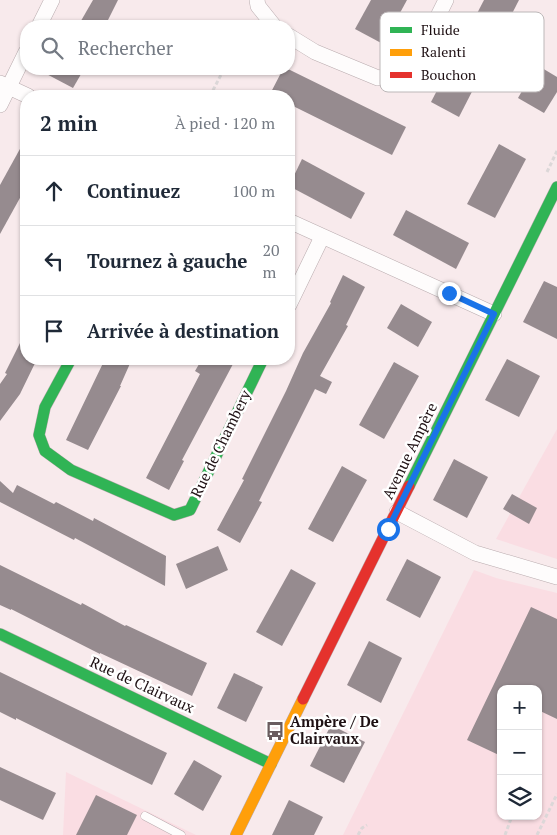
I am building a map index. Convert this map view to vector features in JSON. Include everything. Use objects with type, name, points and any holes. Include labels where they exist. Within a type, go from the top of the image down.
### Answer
[{"type":"street","points":[[42,20],[52,0]]},
{"type":"street","points":[[257,0],[258,6],[269,20]]},
{"type":"street","points":[[440,12],[446,0]]},
{"type":"street","points":[[295,40],[315,52],[380,78]]},
{"type":"street","points":[[0,105],[4,85],[20,61]]},
{"type":"street","points":[[4,85],[20,92]]},
{"type":"street","name":"Avenue Ampère","points":[[236,835],[557,187]]},
{"type":"street","points":[[295,224],[494,314]]},
{"type":"street","points":[[295,293],[322,237]]},
{"type":"street","name":"Rue de Chambery","points":[[68,365],[46,407],[39,435],[44,451],[71,470],[174,515],[190,510],[260,365]]},
{"type":"street","points":[[396,512],[475,552],[557,576]]},
{"type":"street","name":"Rue de Clairvaux","points":[[0,634],[271,764]]},
{"type":"lane","points":[[145,816],[181,835]]},
{"type":"path","points":[[213,90],[221,75]]},
{"type":"path","points":[[537,835],[557,794]]},
{"type":"path","points":[[505,835],[511,820]]},
{"type":"path","points":[[358,835],[362,828],[367,825]]},
{"type":"shaded area","points":[[557,429],[557,559],[496,539]]},
{"type":"shaded area","points":[[474,570],[496,578],[557,593],[557,835],[343,835]]},
{"type":"shaded area","points":[[66,772],[196,835],[63,835]]},
{"type":"building","points":[[93,0],[118,0],[108,20],[81,20]]},
{"type":"building","points":[[371,0],[407,0],[400,12],[380,12],[380,42],[355,29]]},
{"type":"building","points":[[484,0],[519,0],[513,12],[478,12]]},
{"type":"building","points":[[544,69],[557,77],[557,92],[544,113],[518,98],[521,92],[544,92]]},
{"type":"building","points":[[295,72],[406,127],[392,155],[295,107],[295,90],[272,90],[280,75],[295,75]]},
{"type":"building","points":[[48,75],[81,75],[73,88]]},
{"type":"building","points":[[436,92],[472,92],[459,117],[431,102]]},
{"type":"building","points":[[499,144],[526,159],[495,218],[467,204]]},
{"type":"building","points":[[20,149],[20,198],[0,234],[0,185]]},
{"type":"building","points":[[302,159],[365,193],[351,219],[295,189],[295,174]]},
{"type":"building","points":[[406,210],[469,243],[456,269],[393,235]]},
{"type":"building","points":[[343,275],[365,287],[346,325],[348,326],[320,376],[332,382],[326,394],[315,389],[259,501],[262,502],[240,543],[217,530],[244,480],[242,479],[303,353],[331,303]]},
{"type":"building","points":[[544,281],[557,287],[557,339],[523,322]]},
{"type":"building","points":[[401,304],[432,322],[418,347],[387,328]]},
{"type":"building","points":[[20,343],[20,365],[34,365],[20,394],[0,421],[0,384],[7,374],[5,373]]},
{"type":"building","points":[[507,359],[540,376],[519,417],[485,400]]},
{"type":"building","points":[[394,362],[419,376],[384,439],[359,425]]},
{"type":"building","points":[[102,365],[129,365],[121,386],[88,450],[66,440]]},
{"type":"building","points":[[198,365],[232,365],[182,460],[184,461],[169,490],[146,478],[200,374],[195,371]]},
{"type":"building","points":[[454,459],[488,477],[467,518],[433,500]]},
{"type":"building","points":[[342,466],[367,480],[333,542],[308,529]]},
{"type":"building","points":[[0,481],[13,493],[17,485],[93,521],[94,518],[166,556],[165,586],[75,538],[74,540],[0,502]]},
{"type":"building","points":[[512,494],[537,508],[529,524],[503,509]]},
{"type":"building","points":[[218,546],[228,570],[186,589],[176,564]]},
{"type":"building","points":[[407,559],[441,577],[420,618],[386,600]]},
{"type":"building","points":[[0,565],[81,605],[82,603],[125,626],[207,663],[192,696],[0,605]]},
{"type":"building","points":[[291,569],[316,583],[282,646],[256,632]]},
{"type":"building","points":[[531,607],[557,619],[557,719],[542,712],[542,685],[497,685],[497,754],[467,740]]},
{"type":"building","points":[[369,641],[402,658],[381,703],[347,685]]},
{"type":"building","points":[[0,672],[167,753],[152,785],[16,718],[16,720],[0,712]]},
{"type":"building","points":[[234,673],[263,687],[246,722],[217,708]]},
{"type":"building","points":[[331,725],[365,742],[344,783],[310,766]]},
{"type":"building","points":[[194,760],[222,776],[203,811],[174,794]]},
{"type":"building","points":[[0,767],[56,793],[43,820],[0,800]]},
{"type":"building","points":[[96,795],[137,815],[127,835],[76,835]]},
{"type":"building","points":[[289,800],[323,817],[314,835],[272,835]]},
{"type":"traffic: fast","points":[[409,486],[557,187]]},
{"type":"traffic: fast","points":[[68,365],[45,407],[39,435],[45,451],[71,470],[174,515],[190,510],[260,365]]},
{"type":"traffic: fast","points":[[0,634],[271,764]]},
{"type":"traffic: slow","points":[[236,835],[303,699]]},
{"type":"traffic: jam","points":[[303,699],[409,486]]},
{"type":"place","name":"Ampère / De Clairvaux","points":[[275,731]]},
{"type":"route","points":[[388,529],[494,314],[449,293]]}]
